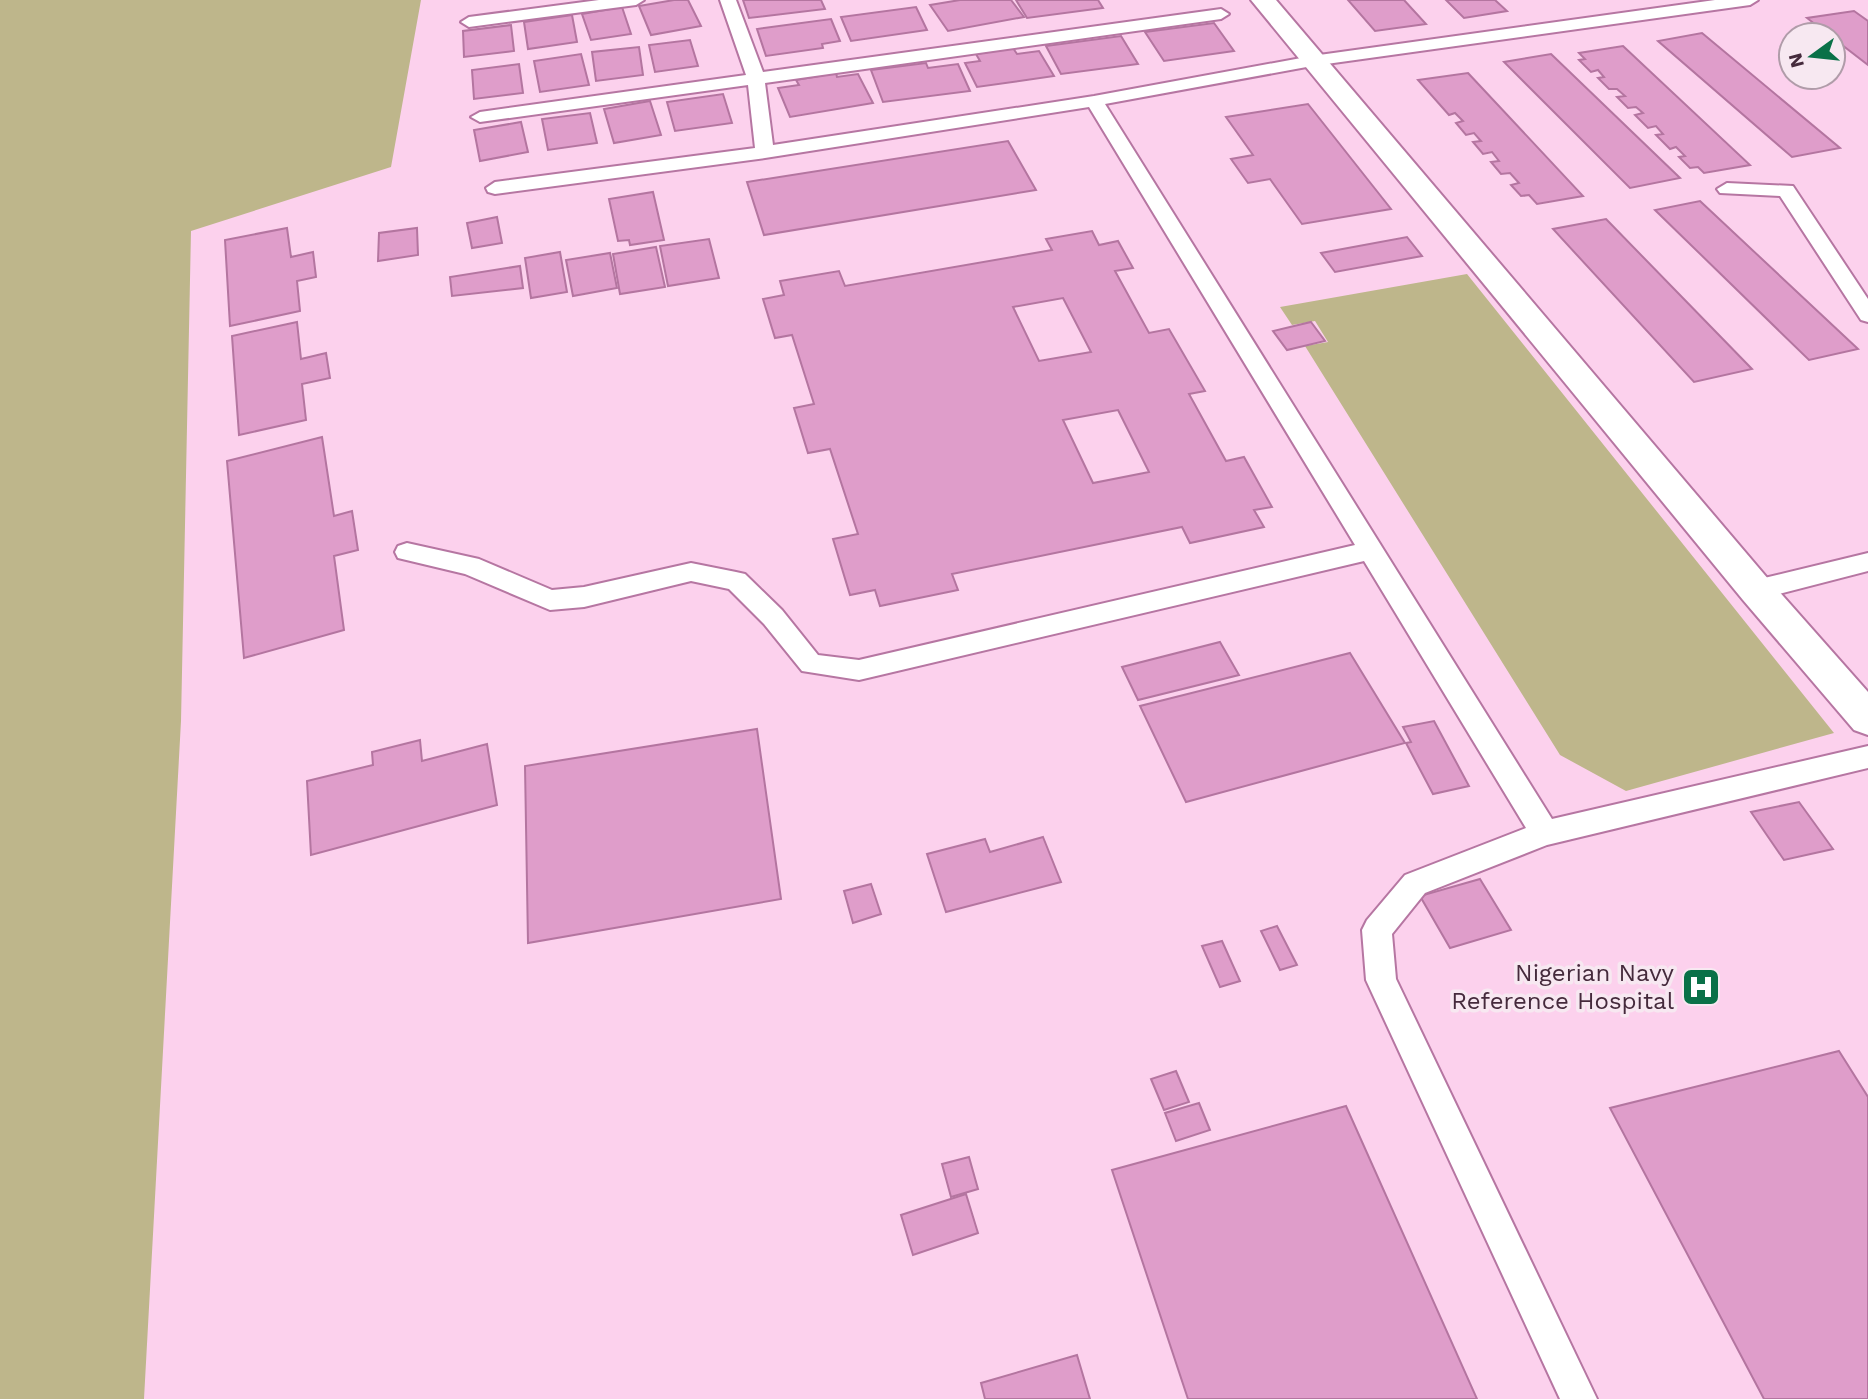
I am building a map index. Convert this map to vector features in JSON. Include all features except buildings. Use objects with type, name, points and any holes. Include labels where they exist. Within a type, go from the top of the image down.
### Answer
[{"type":"street","points":[[1263,0],[1756,590],[1868,719]]},
{"type":"lane","points":[[469,22],[636,0]]},
{"type":"lane","points":[[728,0],[756,78],[765,152]]},
{"type":"lane","points":[[495,188],[765,152],[1094,101],[1312,61],[1750,0]]},
{"type":"lane","points":[[480,117],[1221,14]]},
{"type":"lane","points":[[1094,101],[1545,833]]},
{"type":"lane","points":[[1727,189],[1786,190],[1868,315]]},
{"type":"lane","points":[[407,552],[470,566],[550,600],[584,597],[691,572],[736,582],[773,617],[811,664],[859,670],[1371,550]]},
{"type":"lane","points":[[1756,590],[1868,562]]},
{"type":"lane","points":[[1579,1399],[1381,980],[1377,930],[1415,884],[1545,833],[1868,757]]},
{"type":"shaded area","points":[[0,0],[421,0],[391,167],[191,231],[181,721],[144,1399],[0,1399]]},
{"type":"shaded area","points":[[1467,274],[1834,733],[1626,791],[1560,755],[1305,346],[1328,342],[1315,321],[1292,325],[1280,307]]},
{"type":"place","name":"Nigerian Navy Reference Hospital","points":[[1701,987]]}]
